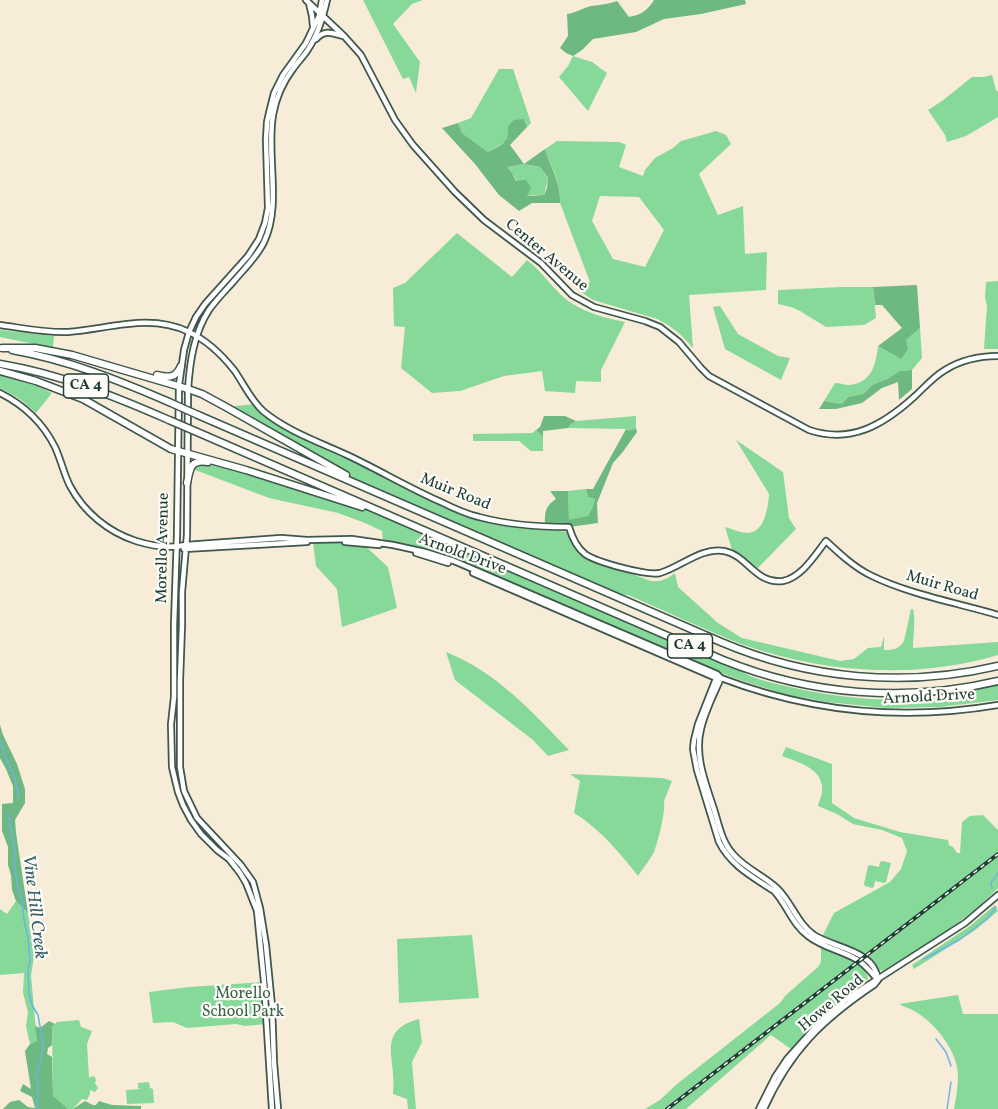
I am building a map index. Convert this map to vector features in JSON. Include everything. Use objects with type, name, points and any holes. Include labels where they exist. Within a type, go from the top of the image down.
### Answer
[{"type":"highway","points":[[1,348],[26,347],[53,351],[188,389],[218,403],[372,490]]},
{"type":"highway","name":"CA 4","points":[[1,348],[38,355],[115,379],[721,642],[764,658],[816,671],[905,678],[968,672],[998,664]]},
{"type":"highway","name":"CA 4","points":[[0,364],[76,382],[118,398],[723,660],[766,675],[827,689],[882,693],[944,690],[998,681]]},
{"type":"highway","points":[[143,375],[170,377],[178,373],[181,366]]},
{"type":"highway","points":[[0,371],[71,394],[112,414],[171,449],[308,489],[399,520]]},
{"type":"highway","points":[[187,483],[190,468],[193,465],[203,461],[217,462]]},
{"type":"street","name":"Morello Avenue","points":[[272,1109],[257,911],[240,873],[229,859],[201,834],[191,820],[178,792],[172,767],[179,386],[184,350],[196,318],[205,304],[249,256],[265,223],[268,208],[267,122],[274,93],[322,14],[322,0]]},
{"type":"street","name":"Morello Avenue","points":[[278,1109],[266,945],[253,882],[241,865],[197,818],[184,791],[180,767],[180,680],[188,389],[196,337],[207,312],[265,242],[272,210],[271,136],[276,104],[291,71],[312,43],[327,0]]},
{"type":"street","name":"Center Avenue","points":[[308,1],[361,55],[395,120],[413,145],[455,192],[484,220],[536,259],[572,295],[594,307],[660,327],[679,342],[709,376],[809,430],[820,434],[837,435],[865,430],[901,409],[945,370],[968,360],[998,356]]},
{"type":"street","points":[[308,1],[313,28]]},
{"type":"street","points":[[312,43],[324,32],[329,31],[344,36]]},
{"type":"street","name":"Muir Road","points":[[0,325],[61,332],[148,322],[172,326],[189,332],[216,351],[236,374],[255,404],[276,420],[416,491],[459,510],[496,521],[528,526],[569,527],[580,549],[596,560],[643,573],[656,574],[709,551],[722,550],[740,558],[754,572],[767,579],[783,581],[796,575],[807,565],[826,541],[844,558],[869,574],[898,586],[998,615]]},
{"type":"street","name":"Arnold Drive","points":[[0,393],[26,410],[42,427],[55,447],[74,492],[85,508],[98,521],[114,531],[145,544],[185,547],[280,538],[352,539],[382,543],[454,561],[718,677],[778,697],[856,711],[896,713],[954,711],[998,705]]},
{"type":"street","points":[[718,677],[701,730],[699,748],[702,769],[726,844],[736,857],[783,894],[807,930],[821,939],[859,954],[873,967],[878,974],[878,980]]},
{"type":"street","name":"Howe Road","points":[[759,1109],[787,1059],[836,1008],[872,982],[965,923],[998,895]]},
{"type":"street","name":"Howe Road","points":[[764,1109],[788,1063],[804,1043],[823,1023],[878,980]]},
{"type":"green space","points":[[363,0],[423,0],[412,4],[393,24],[420,62],[416,93],[409,77],[403,79]]},
{"type":"green space","points":[[654,0],[745,0],[746,4],[664,19],[636,32],[593,39],[573,56],[560,48],[568,36],[567,14],[617,1],[629,17],[644,12]]},
{"type":"green space","points":[[573,56],[592,62],[607,73],[588,111],[559,77]]},
{"type":"green space","points":[[499,69],[513,69],[531,123],[527,127],[524,119],[509,134],[505,142],[488,152],[462,133],[458,123],[471,118]]},
{"type":"green space","points":[[992,75],[998,92],[998,117],[966,136],[947,142],[945,135],[928,110],[972,77]]},
{"type":"green space","points":[[524,119],[527,127],[510,145],[524,164],[545,149],[557,182],[560,203],[532,203],[519,211],[499,195],[475,164],[442,128],[458,123],[462,133],[488,152],[504,143],[508,136],[508,126],[514,120]],"holes":[[[524,164],[540,167],[548,178],[544,195],[527,196],[531,188],[526,180],[516,181],[507,167]]]},
{"type":"green space","points":[[716,131],[726,135],[731,144],[699,174],[718,215],[743,206],[745,254],[767,252],[766,290],[689,295],[693,348],[680,334],[657,319],[593,300],[578,290],[590,282],[560,203],[558,182],[545,149],[557,141],[620,142],[626,145],[619,167],[643,176],[655,158],[681,141]],"holes":[[[600,196],[639,197],[664,230],[645,267],[613,259],[592,221]]]},
{"type":"green space","points":[[524,164],[540,167],[548,179],[544,195],[526,196],[507,167]]},
{"type":"green space","points":[[457,233],[512,277],[527,260],[574,305],[625,322],[601,370],[601,382],[576,381],[575,393],[545,391],[542,371],[504,376],[460,391],[432,393],[401,368],[405,327],[394,326],[393,288],[405,283]]},
{"type":"green space","points":[[998,281],[998,349],[984,349],[986,282]]},
{"type":"green space","points":[[917,285],[920,328],[906,340],[908,349],[901,359],[878,346],[902,328],[882,305],[875,305],[873,287]]},
{"type":"green space","points":[[873,287],[876,318],[864,325],[826,327],[800,311],[778,304],[778,290]]},
{"type":"green space","points":[[720,306],[738,334],[778,356],[790,358],[781,380],[725,349],[713,307]]},
{"type":"green space","points":[[920,328],[922,358],[912,370],[900,371],[872,385],[863,394],[848,397],[842,404],[824,401],[835,383],[849,385],[868,377],[874,366],[878,346],[901,359],[906,340]]},
{"type":"green space","points":[[0,330],[54,336],[53,348],[0,337]]},
{"type":"green space","points":[[912,370],[912,389],[899,400],[898,382],[882,388],[862,403],[836,409],[819,409],[824,401],[842,404],[848,397],[863,394],[872,385],[900,371]]},
{"type":"green space","points":[[0,375],[52,393],[36,413],[20,399],[0,388]]},
{"type":"green space","points":[[255,404],[276,420],[459,510],[496,521],[557,527],[559,531],[567,532],[577,549],[585,557],[651,581],[664,580],[675,573],[678,587],[718,623],[742,638],[840,661],[854,659],[868,648],[881,647],[884,636],[884,650],[900,646],[904,641],[911,609],[913,609],[913,648],[998,642],[998,655],[934,668],[869,670],[804,661],[741,644],[628,595],[608,593],[372,491],[226,407]]},
{"type":"green space","points":[[544,416],[565,416],[576,421],[568,428],[543,431],[543,437],[536,430],[540,427]]},
{"type":"green space","points":[[636,416],[636,428],[629,431],[626,429],[568,428],[576,421]]},
{"type":"green space","points":[[636,428],[637,432],[613,463],[597,503],[598,523],[569,527],[545,527],[546,511],[556,499],[550,491],[568,491],[569,520],[588,516],[595,499],[588,497],[586,489],[593,489],[626,429],[629,431]]},
{"type":"green space","points":[[536,430],[543,437],[543,451],[531,451],[519,441],[473,441],[473,434],[532,433]]},
{"type":"green space","points":[[736,440],[783,472],[789,518],[796,529],[754,572],[733,553],[725,527],[739,532],[754,532],[762,524],[769,494]]},
{"type":"green space","points":[[203,461],[318,493],[399,520],[731,664],[748,675],[760,679],[833,695],[902,700],[969,693],[998,681],[998,700],[940,707],[885,708],[788,695],[718,672],[522,587],[454,561],[383,543],[382,531],[365,523],[338,513],[269,498],[190,468]]},
{"type":"green space","points":[[586,489],[588,497],[595,499],[588,516],[569,521],[568,491]]},
{"type":"green space","points":[[313,542],[362,543],[388,567],[397,608],[342,627],[337,589],[316,566]]},
{"type":"green space","points":[[446,652],[482,670],[498,682],[569,750],[548,756],[533,740],[455,680]]},
{"type":"green space","points":[[0,725],[25,789],[25,803],[15,820],[28,913],[16,901],[12,890],[8,847],[2,831],[2,804],[13,803],[13,786],[0,758]]},
{"type":"green space","points":[[786,747],[832,764],[832,803],[854,818],[900,832],[948,840],[949,845],[960,853],[962,822],[970,816],[983,815],[998,830],[998,888],[958,923],[883,971],[879,970],[868,957],[936,902],[863,957],[821,939],[834,913],[890,882],[901,869],[907,851],[902,838],[882,830],[853,824],[818,806],[822,792],[819,778],[809,768],[782,756]]},
{"type":"green space","points":[[570,774],[663,778],[672,781],[664,801],[663,818],[654,852],[638,876],[600,833],[574,813],[580,781]]},
{"type":"green space","points":[[880,862],[891,863],[886,882],[875,881],[872,888],[865,886],[868,866],[879,867]]},
{"type":"green space","points":[[16,901],[28,913],[34,956],[31,976],[37,1041],[30,1044],[26,1026],[28,1012],[23,993],[24,973],[0,975],[0,909],[7,914]]},
{"type":"green space","points":[[995,905],[998,911],[974,931],[914,969],[912,965],[970,926]]},
{"type":"green space","points":[[472,935],[479,998],[399,1003],[397,939]]},
{"type":"green space","points":[[821,948],[856,963],[866,973],[868,979],[815,1021],[791,1049],[771,1035],[686,1109],[645,1109],[660,1100],[780,1003],[818,967],[821,962]]},
{"type":"green space","name":"Morello School Park","points":[[264,982],[266,1024],[187,1028],[173,1022],[153,1023],[149,992]]},
{"type":"green space","points":[[958,995],[963,1014],[998,1014],[998,1109],[954,1109],[958,1076],[950,1048],[924,1017],[899,1004]]},
{"type":"green space","points":[[419,1019],[422,1042],[412,1062],[416,1109],[408,1109],[407,1099],[393,1094],[392,1039],[405,1024]]},
{"type":"green space","points":[[79,1020],[81,1027],[92,1031],[87,1044],[89,1078],[95,1077],[98,1088],[95,1092],[90,1090],[87,1100],[82,1099],[73,1109],[68,1109],[53,1097],[52,1027],[57,1022]]},
{"type":"green space","points":[[49,1021],[55,1024],[52,1027],[52,1045],[48,1048],[47,1054],[52,1057],[53,1096],[68,1109],[3,1109],[10,1102],[19,1100],[28,1107],[35,1108],[32,1097],[20,1091],[23,1084],[31,1089],[25,1051],[30,1044],[37,1041],[35,1026],[40,1028]]},
{"type":"green space","points":[[149,1082],[150,1088],[153,1089],[154,1103],[127,1104],[126,1090],[141,1089],[138,1088],[138,1083]]},
{"type":"green space","points":[[85,1101],[93,1105],[99,1101],[112,1105],[141,1106],[141,1109],[73,1109]]},
{"type":"waterway","name":"Vine Hill Creek","points":[[0,740],[14,776],[19,797]]},
{"type":"waterway","name":"Vine Hill Creek","points":[[8,813],[15,851],[14,862],[18,888],[28,937],[29,993],[38,1015],[43,1043],[36,1076],[38,1109]]},
{"type":"waterway","points":[[992,888],[991,883],[998,873]]},
{"type":"waterway","points":[[924,959],[959,940],[988,918],[996,907]]},
{"type":"waterway","points":[[936,1039],[946,1052],[951,1066]]},
{"type":"waterway","points":[[947,1109],[951,1082]]},
{"type":"railway","points":[[667,1109],[998,854]]}]
